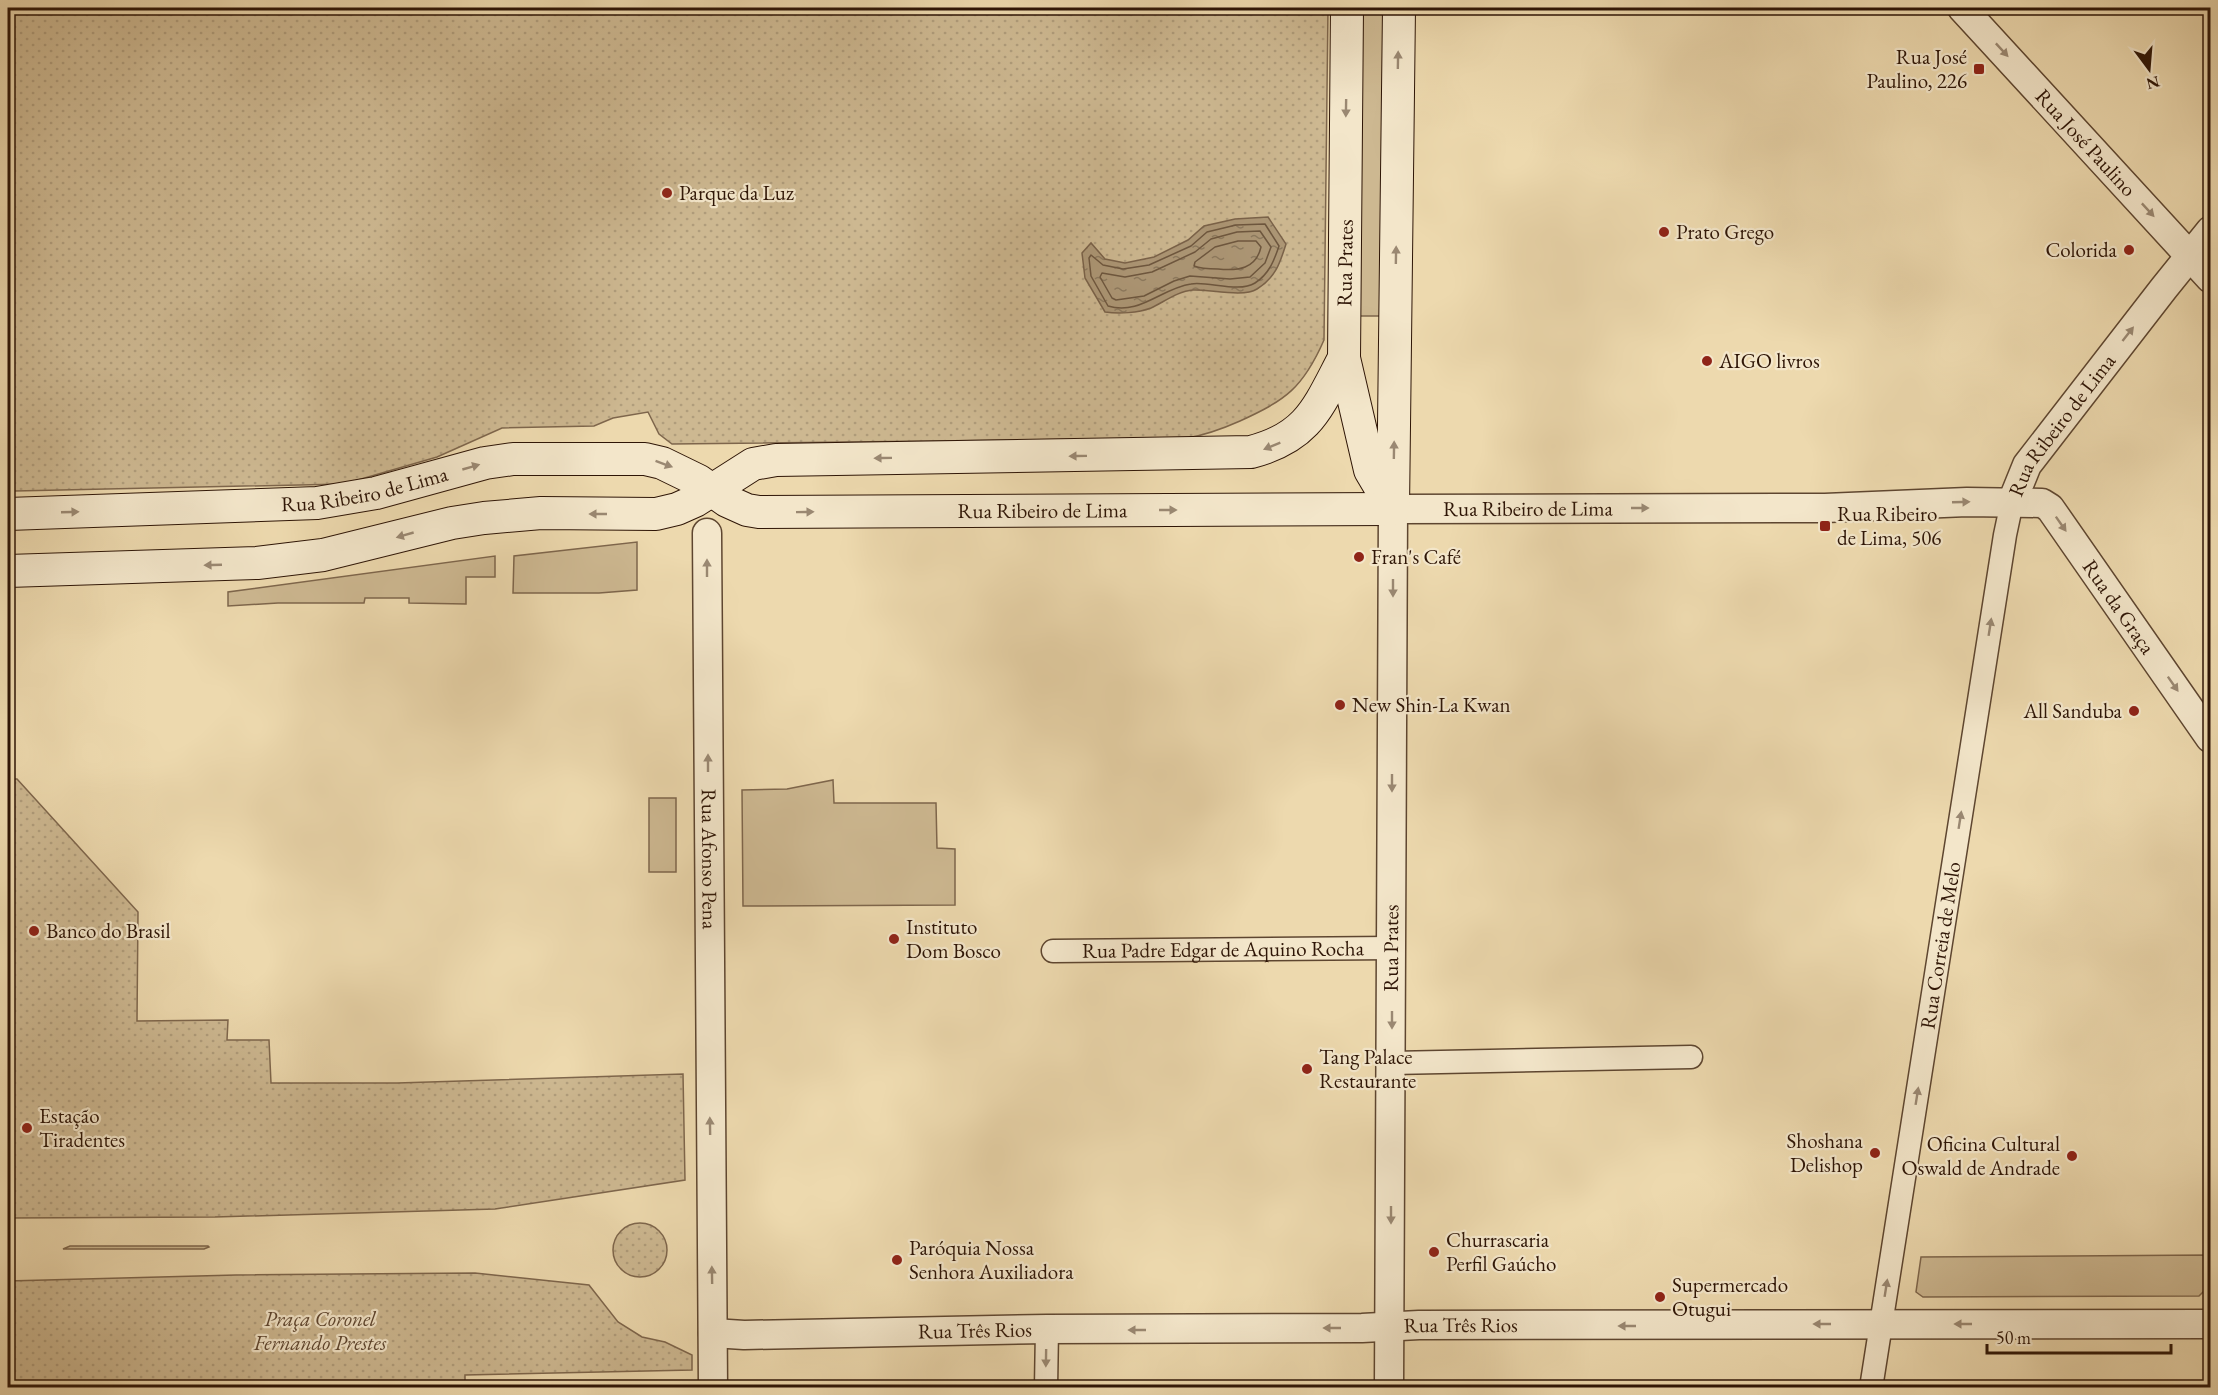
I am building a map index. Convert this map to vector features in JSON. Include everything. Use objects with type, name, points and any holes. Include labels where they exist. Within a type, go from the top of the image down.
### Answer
[{"type":"main road","name":"Rua Prates","points":[[1347,8],[1344,358],[1370,470],[1393,509]]},
{"type":"main road","name":"Rua Prates","points":[[1393,509],[1399,8]]},
{"type":"main road","points":[[8,571],[257,563],[323,555],[452,523],[484,518],[542,513],[656,514],[677,509],[695,501],[753,464],[776,460],[1251,452],[1280,443],[1304,426],[1317,409],[1344,358]]},
{"type":"main road","name":"Rua Ribeiro de Lima","points":[[8,514],[317,503],[376,493],[485,463],[513,459],[645,459],[662,463],[699,481],[727,501],[747,510],[774,513],[1393,509]]},
{"type":"street","name":"Rua José Paulino","points":[[1962,8],[2211,278]]},
{"type":"street","name":"Rua Ribeiro de Lima","points":[[1393,509],[1825,508],[2012,502],[2027,465],[2211,231]]},
{"type":"street","name":"Rua da Graça","points":[[2012,502],[2042,503],[2050,508],[2211,738]]},
{"type":"street","name":"Rua Correia de Melo","points":[[1871,1388],[2001,558],[2012,502]]},
{"type":"street","name":"Rua Prates","points":[[1389,1388],[1393,509]]},
{"type":"street","points":[[656,514],[707,533],[747,510]]},
{"type":"street","name":"Rua Afonso Pena","points":[[707,533],[713,1333]]},
{"type":"street","name":"Rua Padre Edgar de Aquino Rocha","points":[[1053,951],[1392,948]]},
{"type":"street","points":[[1392,1063],[1691,1057]]},
{"type":"street","name":"Rua Três Rios","points":[[713,1333],[744,1335],[1047,1329],[2211,1324]]},
{"type":"street","points":[[1046,1388],[1047,1329]]},
{"type":"street","points":[[713,1333],[713,1388]]},
{"type":"green space","name":"Parque da Luz","points":[[8,8],[1328,8],[1324,340],[1300,381],[1281,399],[1233,424],[1187,438],[672,444],[659,434],[648,412],[613,418],[594,426],[502,428],[437,457],[344,484],[15,491],[8,482]]},
{"type":"green space","points":[[1360,8],[1386,8],[1383,316],[1357,316]]},
{"type":"green space","points":[[637,542],[637,590],[599,593],[513,593],[514,556]]},
{"type":"green space","points":[[495,556],[495,577],[466,577],[466,604],[409,603],[409,598],[365,598],[364,603],[278,603],[228,606],[228,592]]},
{"type":"green space","points":[[8,779],[17,779],[138,912],[137,1021],[228,1020],[227,1040],[269,1040],[271,1083],[397,1083],[683,1074],[685,1180],[495,1209],[215,1217],[8,1218]]},
{"type":"green space","points":[[833,780],[834,803],[936,803],[937,848],[955,849],[955,905],[743,906],[742,790],[787,789]]},
{"type":"green space","points":[[649,798],[676,798],[676,872],[649,872]]},
{"type":"green space","points":[[640,1223],[650,1225],[659,1231],[665,1240],[667,1250],[665,1260],[659,1269],[650,1275],[640,1277],[630,1275],[621,1269],[615,1260],[613,1250],[615,1240],[621,1231],[630,1225]]},
{"type":"green space","points":[[70,1246],[209,1247],[204,1249],[63,1249]]},
{"type":"green space","points":[[2209,1255],[2208,1287],[2199,1296],[1923,1297],[1916,1292],[1921,1257]]},
{"type":"green space","name":"Praça Coronel Fernando Prestes","points":[[475,1273],[589,1285],[618,1322],[642,1337],[665,1342],[692,1355],[692,1370],[465,1375],[465,1388],[8,1387],[8,1281],[236,1275]]},
{"type":"water","points":[[1268,217],[1286,244],[1269,280],[1251,292],[1193,290],[1146,310],[1110,313],[1105,312],[1085,278],[1082,253],[1091,243],[1105,259],[1125,263],[1154,257],[1188,240],[1204,226],[1235,219]]},
{"type":"place","name":"Rua José Paulino, 226","points":[[1979,69]]},
{"type":"place","name":"Parque da Luz","points":[[667,193]]},
{"type":"place","name":"Prato Grego","points":[[1664,232]]},
{"type":"place","name":"Colorida","points":[[2129,250]]},
{"type":"place","name":"AIGO livros","points":[[1707,361]]},
{"type":"place","name":"Rua Ribeiro de Lima, 506","points":[[1825,526]]},
{"type":"place","name":"Fran's Café","points":[[1359,557]]},
{"type":"place","name":"New Shin-La Kwan","points":[[1340,705]]},
{"type":"place","name":"All Sanduba","points":[[2134,711]]},
{"type":"place","name":"Banco do Brasil","points":[[34,931]]},
{"type":"place","name":"Instituto Dom Bosco","points":[[894,939]]},
{"type":"place","name":"Tang Palace Restaurante","points":[[1307,1069]]},
{"type":"place","name":"Estação Tiradentes","points":[[27,1128]]},
{"type":"place","name":"Shoshana Delishop","points":[[1875,1153]]},
{"type":"place","name":"Oficina Cultural Oswald de Andrade","points":[[2072,1156]]},
{"type":"place","name":"Churrascaria Perfil Gaúcho","points":[[1434,1252]]},
{"type":"place","name":"Paróquia Nossa Senhora Auxiliadora","points":[[897,1260]]},
{"type":"place","name":"Supermercado Otugui","points":[[1660,1297]]}]
